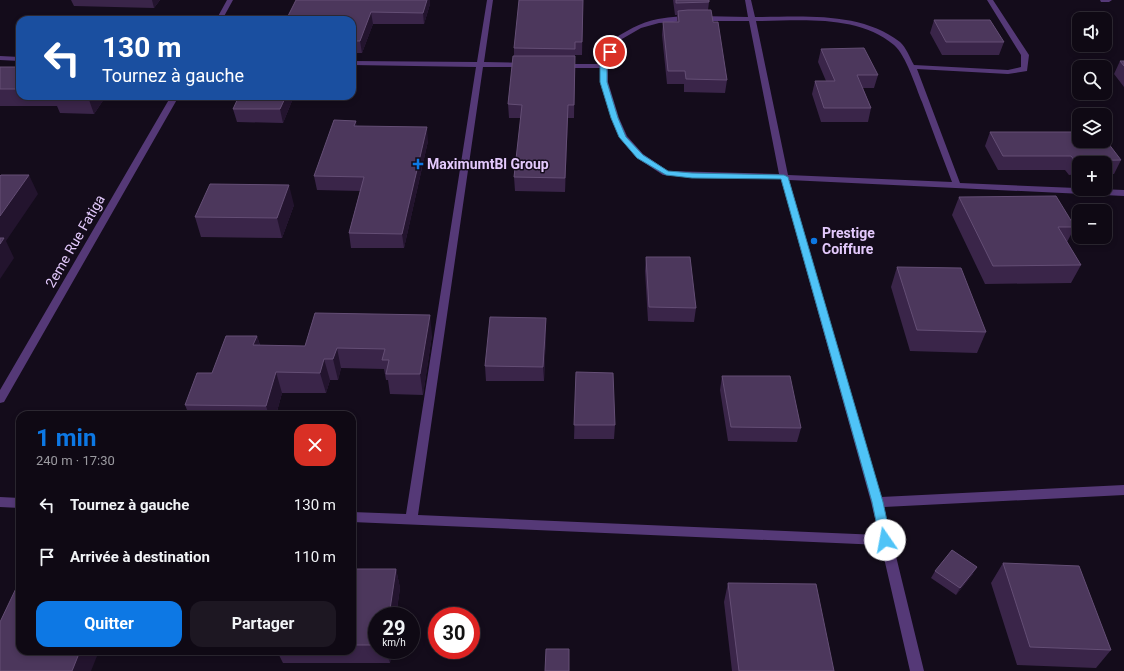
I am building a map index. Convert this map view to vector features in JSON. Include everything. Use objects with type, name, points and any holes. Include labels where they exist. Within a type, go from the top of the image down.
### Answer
[{"type":"street","points":[[220,16],[230,0]]},
{"type":"street","points":[[411,520],[490,0]]},
{"type":"street","points":[[748,0],[784,177],[877,502],[917,671]]},
{"type":"street","points":[[912,67],[1008,72],[1024,69],[1025,55],[990,0]]},
{"type":"street","points":[[957,185],[912,67],[898,44],[876,31],[848,22],[816,19],[687,19],[658,21],[639,27],[612,42],[604,66],[604,82],[615,118],[623,137],[640,156],[666,173],[692,176],[784,177],[1124,193]]},
{"type":"street","points":[[0,58],[16,59]]},
{"type":"street","points":[[356,63],[535,65]]},
{"type":"street","points":[[558,66],[604,66]]},
{"type":"street","name":"2eme Rue Fatiga","points":[[0,399],[173,100]]},
{"type":"street","points":[[877,502],[1124,490]]},
{"type":"street","points":[[0,502],[16,503]]},
{"type":"street","points":[[356,518],[885,540]]},
{"type":"building","points":[[296,0],[427,0],[423,13],[371,12],[360,41],[356,41],[356,16],[288,16]]},
{"type":"building","points":[[519,0],[583,0],[582,42],[575,42],[575,49],[514,48]]},
{"type":"building","points":[[676,0],[709,0],[709,2],[676,3]]},
{"type":"building","points":[[711,10],[713,22],[718,22],[727,80],[686,79],[685,71],[668,71],[663,22],[679,22],[678,11]]},
{"type":"building","points":[[934,20],[990,20],[1004,42],[946,42]]},
{"type":"building","points":[[864,48],[878,75],[857,75],[871,108],[824,108],[815,81],[835,81],[821,49]]},
{"type":"building","points":[[513,56],[575,56],[574,105],[568,105],[565,178],[514,177],[522,105],[508,104]]},
{"type":"building","points":[[0,67],[16,67],[16,89],[0,89]]},
{"type":"building","points":[[237,100],[284,100],[280,109],[233,109]]},
{"type":"building","points":[[334,120],[356,121],[354,126],[427,127],[402,234],[349,233],[364,177],[314,176]]},
{"type":"building","points":[[990,132],[1072,132],[1072,148],[1112,148],[1121,160],[1112,160],[1112,156],[1072,156],[1072,157],[1071,156],[1003,156]]},
{"type":"building","points":[[29,175],[0,216],[0,176]]},
{"type":"building","points":[[210,184],[289,185],[277,218],[195,217]]},
{"type":"building","points":[[1056,196],[1072,222],[1072,227],[1058,227],[1081,265],[993,266],[959,197]]},
{"type":"building","points":[[0,238],[4,238],[0,244]]},
{"type":"building","points":[[646,257],[690,257],[696,308],[649,307]]},
{"type":"building","points":[[897,267],[961,268],[986,332],[917,330]]},
{"type":"building","points":[[315,313],[430,315],[420,374],[386,374],[389,360],[382,360],[385,349],[337,348],[333,359],[324,359],[320,373],[276,372],[266,406],[185,405],[197,373],[212,373],[226,336],[257,336],[253,345],[305,346]]},
{"type":"building","points":[[490,317],[546,318],[543,367],[485,366]]},
{"type":"building","points":[[576,372],[613,373],[615,425],[574,425]]},
{"type":"building","points":[[722,376],[790,376],[801,428],[731,427]]},
{"type":"building","points":[[952,550],[977,567],[960,588],[935,571]]},
{"type":"building","points":[[1003,563],[1079,566],[1111,650],[1030,647]]},
{"type":"building","points":[[356,569],[396,569],[390,607],[368,607],[368,645],[356,645]]},
{"type":"building","points":[[728,583],[816,584],[834,671],[739,671]]},
{"type":"building","points":[[16,588],[16,655],[78,655],[72,671],[0,671],[0,622]]},
{"type":"building","points":[[546,649],[569,649],[569,671],[545,671]]},
{"type":"place","name":"MaximumtBl Group","points":[[418,164]]},
{"type":"place","name":"Prestige Coiffure","points":[[814,241]]},
{"type":"route","points":[[610,52],[604,66],[604,82],[615,118],[623,137],[640,156],[666,173],[692,176],[784,177],[877,502],[885,540]]}]
